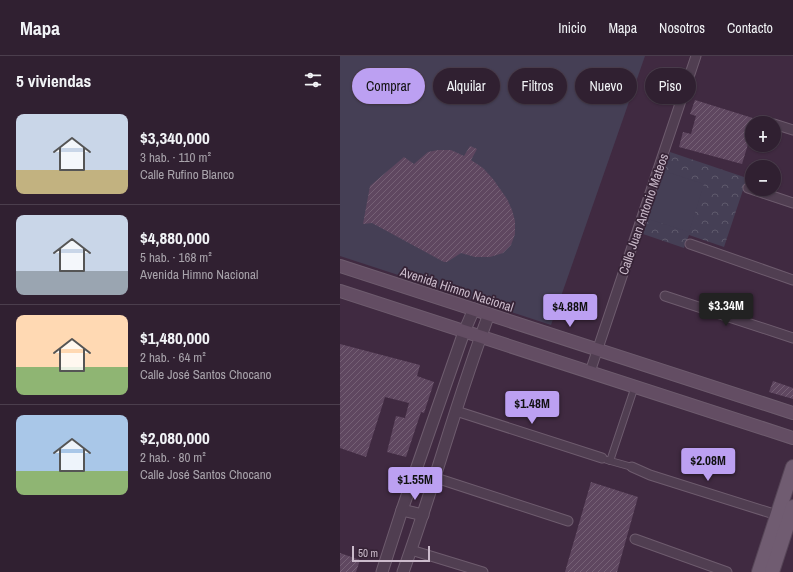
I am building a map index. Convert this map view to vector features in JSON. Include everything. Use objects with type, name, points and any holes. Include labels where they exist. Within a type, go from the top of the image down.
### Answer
[{"type":"main road","name":"Avenida Himno Nacional","points":[[340,266],[793,413]]},
{"type":"main road","points":[[340,291],[793,438]]},
{"type":"main road","points":[[759,572],[793,467]]},
{"type":"main road","points":[[772,572],[793,507]]},
{"type":"street","name":"Calle Juan Antonio Mateos","points":[[590,372],[696,56]]},
{"type":"street","points":[[781,126],[793,130]]},
{"type":"street","points":[[772,196],[793,203]]},
{"type":"street","points":[[690,244],[793,280]]},
{"type":"street","points":[[665,296],[793,338]]},
{"type":"street","points":[[382,572],[464,332],[474,309]]},
{"type":"street","points":[[403,572],[436,478],[480,336],[489,314]]},
{"type":"street","points":[[606,459],[635,386]]},
{"type":"street","points":[[456,411],[777,515]]},
{"type":"street","points":[[436,478],[568,521]]},
{"type":"street","points":[[402,510],[423,515]]},
{"type":"street","points":[[635,539],[727,572]]},
{"type":"street","points":[[411,550],[483,572]]},
{"type":"green space","points":[[340,56],[645,56],[637,79],[637,68],[575,68],[575,104],[628,104],[551,325],[340,256]]},
{"type":"green space","points":[[670,152],[745,177],[745,184],[724,247],[689,235],[684,248],[643,234]]},
{"type":"green space","points":[[664,171],[704,184],[689,232],[648,219]]},
{"type":"building","points":[[696,100],[746,116],[745,116],[746,152],[742,164],[679,147],[683,132],[691,134],[696,116],[690,114],[694,104],[696,104]]},
{"type":"building","points":[[470,146],[477,149],[471,160],[483,168],[493,179],[507,199],[512,210],[515,221],[515,234],[511,245],[503,253],[490,257],[475,257],[461,253],[447,262],[444,262],[372,223],[363,224],[370,186],[404,157],[414,164],[428,152],[438,150],[451,150],[464,156]]},
{"type":"building","points":[[340,344],[420,365],[417,376],[434,382],[424,413],[421,412],[406,457],[387,452],[396,416],[405,418],[409,403],[385,397],[366,457],[340,448]]},
{"type":"building","points":[[773,381],[793,388],[793,399],[769,392]]},
{"type":"building","points":[[591,482],[638,497],[617,572],[565,572]]},
{"type":"building","points":[[340,553],[360,560],[356,572],[340,572]]}]
